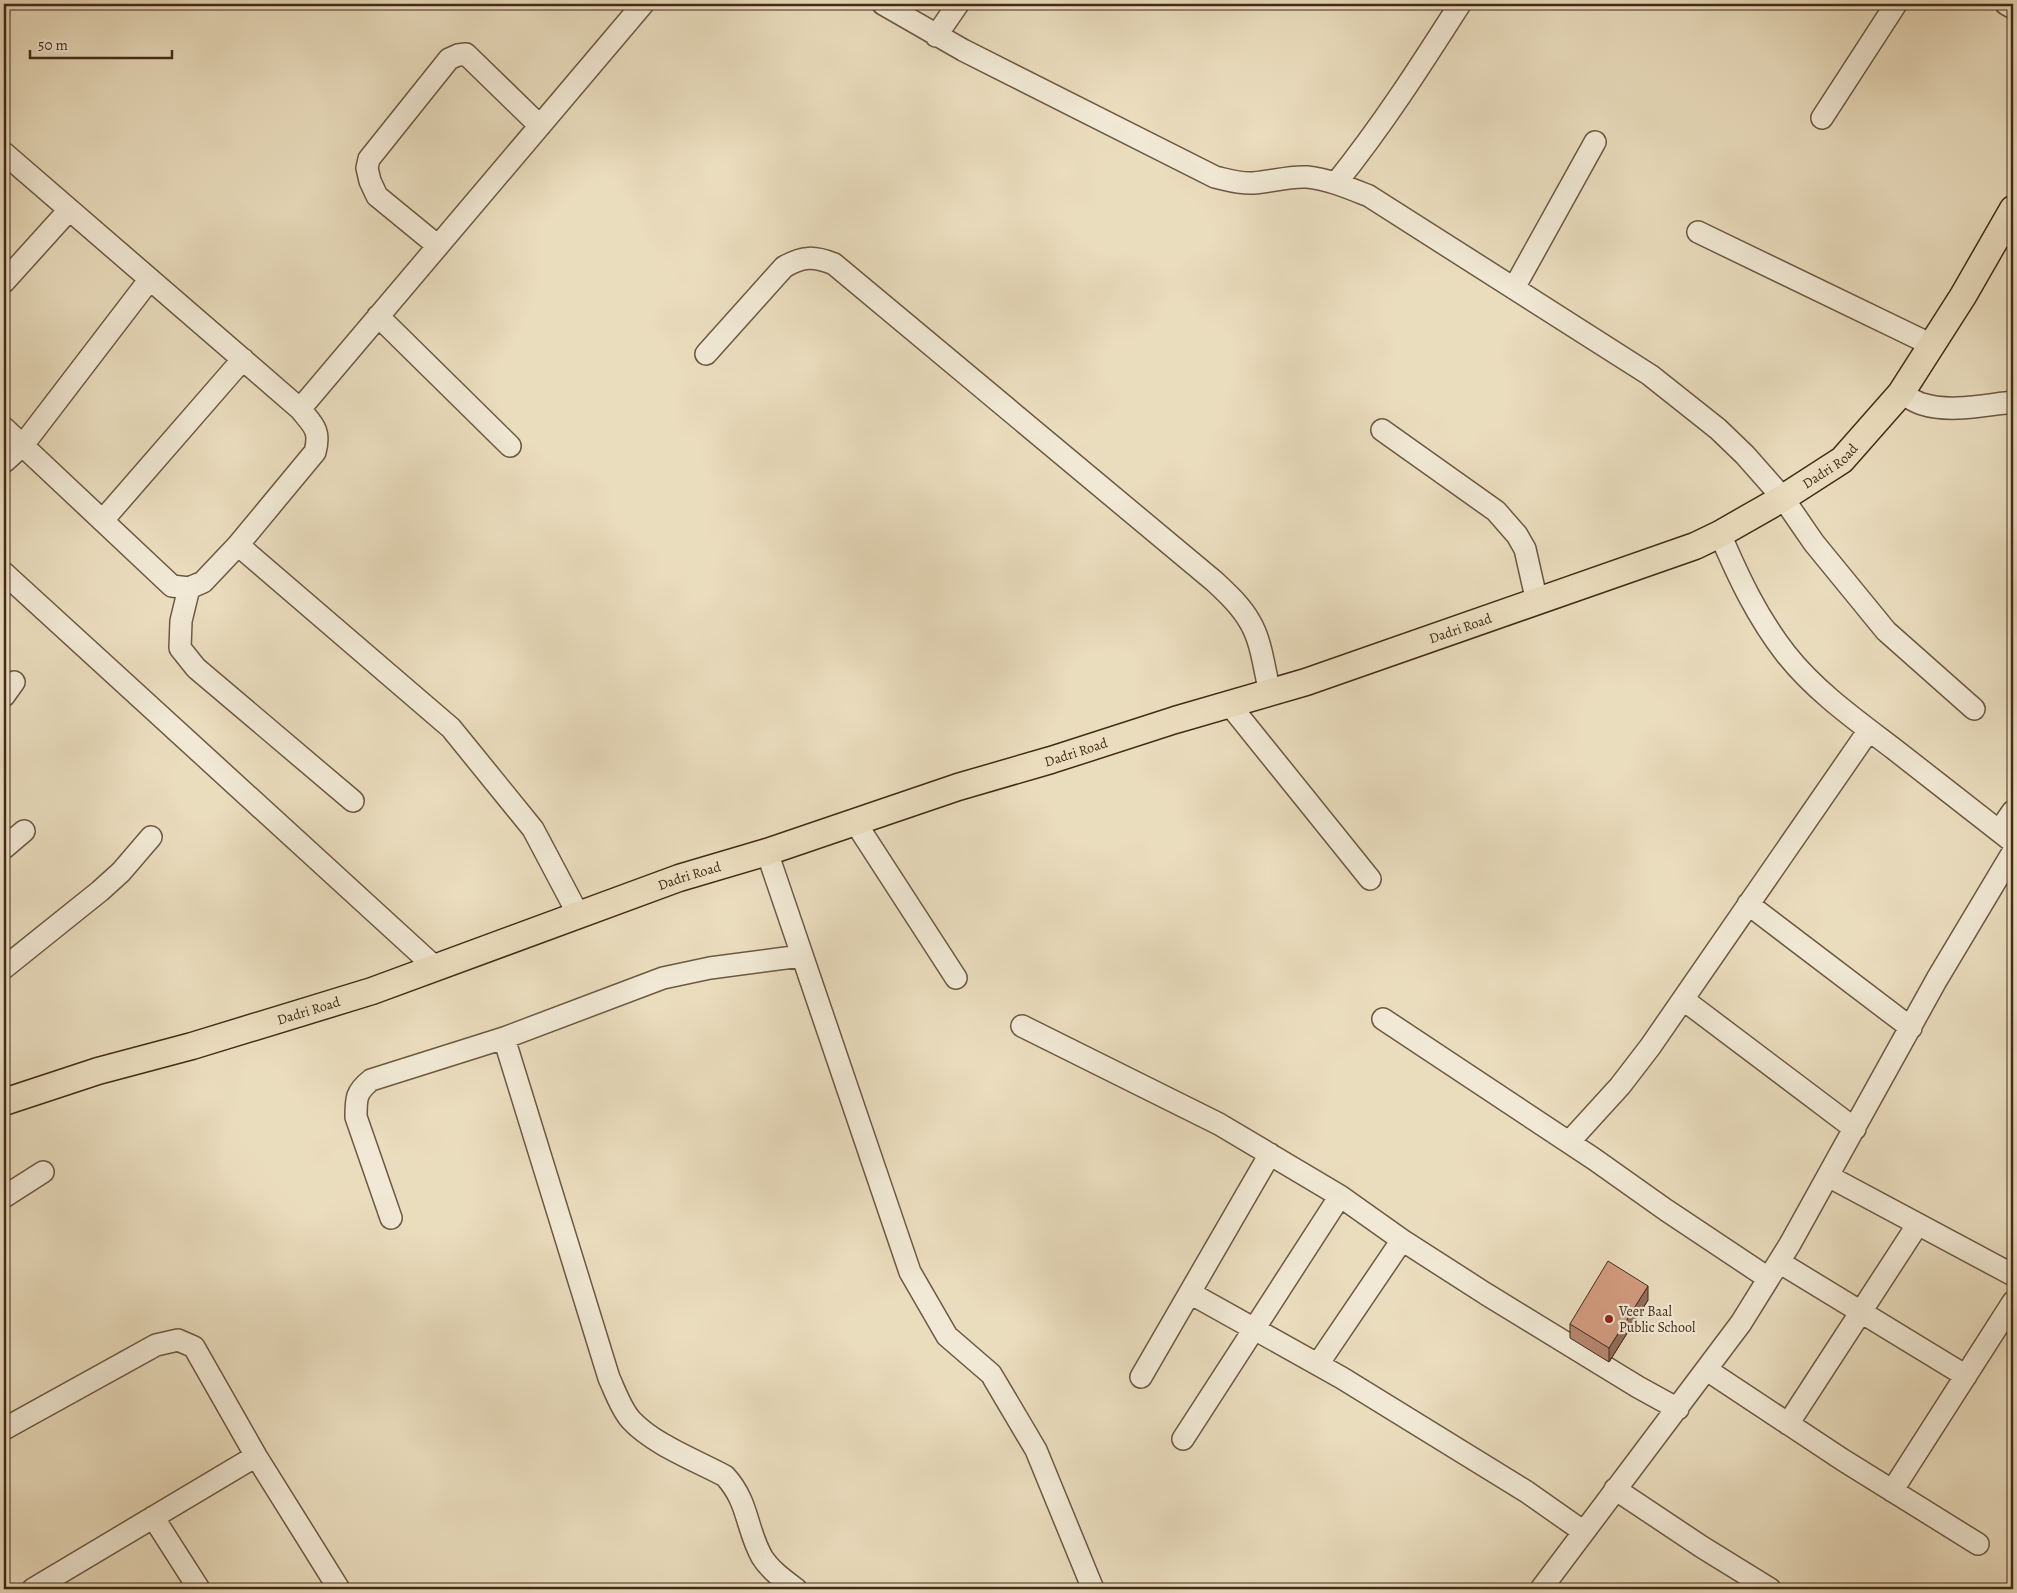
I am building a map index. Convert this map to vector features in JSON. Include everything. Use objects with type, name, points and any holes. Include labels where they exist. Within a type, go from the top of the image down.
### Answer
[{"type":"main road","name":"Dadri Road","points":[[4,1102],[98,1071],[192,1046],[372,991],[679,878],[767,852],[958,787],[1306,682],[1696,546],[1783,498],[1842,460],[1901,393],[1963,296],[2013,209]]},
{"type":"street","points":[[300,409],[643,4]]},
{"type":"street","points":[[883,4],[936,36],[1215,177],[1254,183],[1278,178],[1307,177],[1336,183],[1369,196],[1650,375],[1718,429],[1738,449],[1783,498],[1814,543],[1886,631],[1974,709]]},
{"type":"street","points":[[936,36],[958,4]]},
{"type":"street","points":[[1336,183],[1367,145],[1414,76],[1459,4]]},
{"type":"street","points":[[1822,118],[1896,4]]},
{"type":"street","points":[[2006,4],[2013,8]]},
{"type":"street","points":[[438,246],[377,196],[370,181],[367,168],[368,159],[448,59],[466,54],[540,126]]},
{"type":"street","points":[[1514,288],[1596,142]]},
{"type":"street","points":[[4,154],[300,409],[317,430],[318,441],[315,452],[238,546],[203,582],[189,588],[172,586],[4,428]]},
{"type":"street","points":[[4,282],[69,210]]},
{"type":"street","points":[[1698,232],[1932,345]]},
{"type":"street","points":[[706,354],[784,267],[797,259],[818,258],[834,264],[1214,581],[1234,600],[1250,622],[1258,638],[1270,692]]},
{"type":"street","points":[[4,462],[23,445],[150,279]]},
{"type":"street","points":[[378,316],[510,446]]},
{"type":"street","points":[[103,520],[243,359]]},
{"type":"street","points":[[1901,393],[1920,404],[1936,408],[1969,407],[2013,402]]},
{"type":"street","points":[[1382,430],[1496,510],[1507,522],[1525,549],[1537,602]]},
{"type":"street","points":[[1720,534],[1742,585],[1760,616],[1786,654],[1811,682],[2006,837],[2013,810]]},
{"type":"street","points":[[238,546],[451,728],[532,829],[579,916]]},
{"type":"street","points":[[4,573],[436,968]]},
{"type":"street","points":[[189,588],[180,621],[180,648],[185,655],[196,668],[353,800]]},
{"type":"street","points":[[1229,704],[1370,879]]},
{"type":"street","points":[[1569,1142],[1620,1086],[1684,1000],[1869,730]]},
{"type":"street","points":[[855,822],[956,978]]},
{"type":"street","points":[[4,848],[24,831]]},
{"type":"street","points":[[4,968],[100,891],[121,872],[151,837]]},
{"type":"street","points":[[767,852],[910,1272],[946,1336],[991,1374],[1036,1450],[1094,1589]]},
{"type":"street","points":[[1541,1589],[1741,1323],[1774,1270],[1855,1129],[1937,979],[2013,852]]},
{"type":"street","points":[[1748,904],[1911,1028]]},
{"type":"street","points":[[391,1218],[356,1117],[356,1102],[360,1089],[371,1080],[504,1038],[663,978],[710,968],[801,956]]},
{"type":"street","points":[[1684,1000],[1855,1129]]},
{"type":"street","points":[[1382,1019],[1569,1142],[1666,1210],[1774,1270],[1861,1312],[1966,1376]]},
{"type":"street","points":[[1022,1026],[1219,1124],[1340,1196],[1402,1240],[1621,1377],[1678,1409]]},
{"type":"street","points":[[504,1038],[609,1378],[621,1403],[630,1419],[649,1436],[725,1476],[740,1496],[762,1557],[776,1574],[796,1589]]},
{"type":"street","points":[[1141,1378],[1270,1154]]},
{"type":"street","points":[[4,1197],[43,1172]]},
{"type":"street","points":[[1828,1176],[2013,1275]]},
{"type":"street","points":[[1183,1439],[1340,1196]]},
{"type":"street","points":[[1788,1424],[1918,1224]]},
{"type":"street","points":[[1318,1364],[1402,1240]]},
{"type":"street","points":[[1190,1293],[1253,1330],[1318,1364],[1527,1492],[1584,1532]]},
{"type":"street","points":[[1892,1491],[2013,1302]]},
{"type":"street","points":[[4,1429],[156,1345],[178,1340],[194,1347],[256,1456],[339,1589]]},
{"type":"street","points":[[1707,1370],[1892,1491],[1978,1544]]},
{"type":"street","points":[[33,1589],[256,1456]]},
{"type":"street","points":[[1615,1489],[1718,1558],[1770,1589]]},
{"type":"street","points":[[153,1517],[199,1589]]},
{"type":"building","name":"Veer Baal Public School","points":[[1608,1261],[1648,1286],[1609,1348],[1570,1324]]},
{"type":"place","name":"Veer Baal Public School","points":[[1609,1319]]}]
